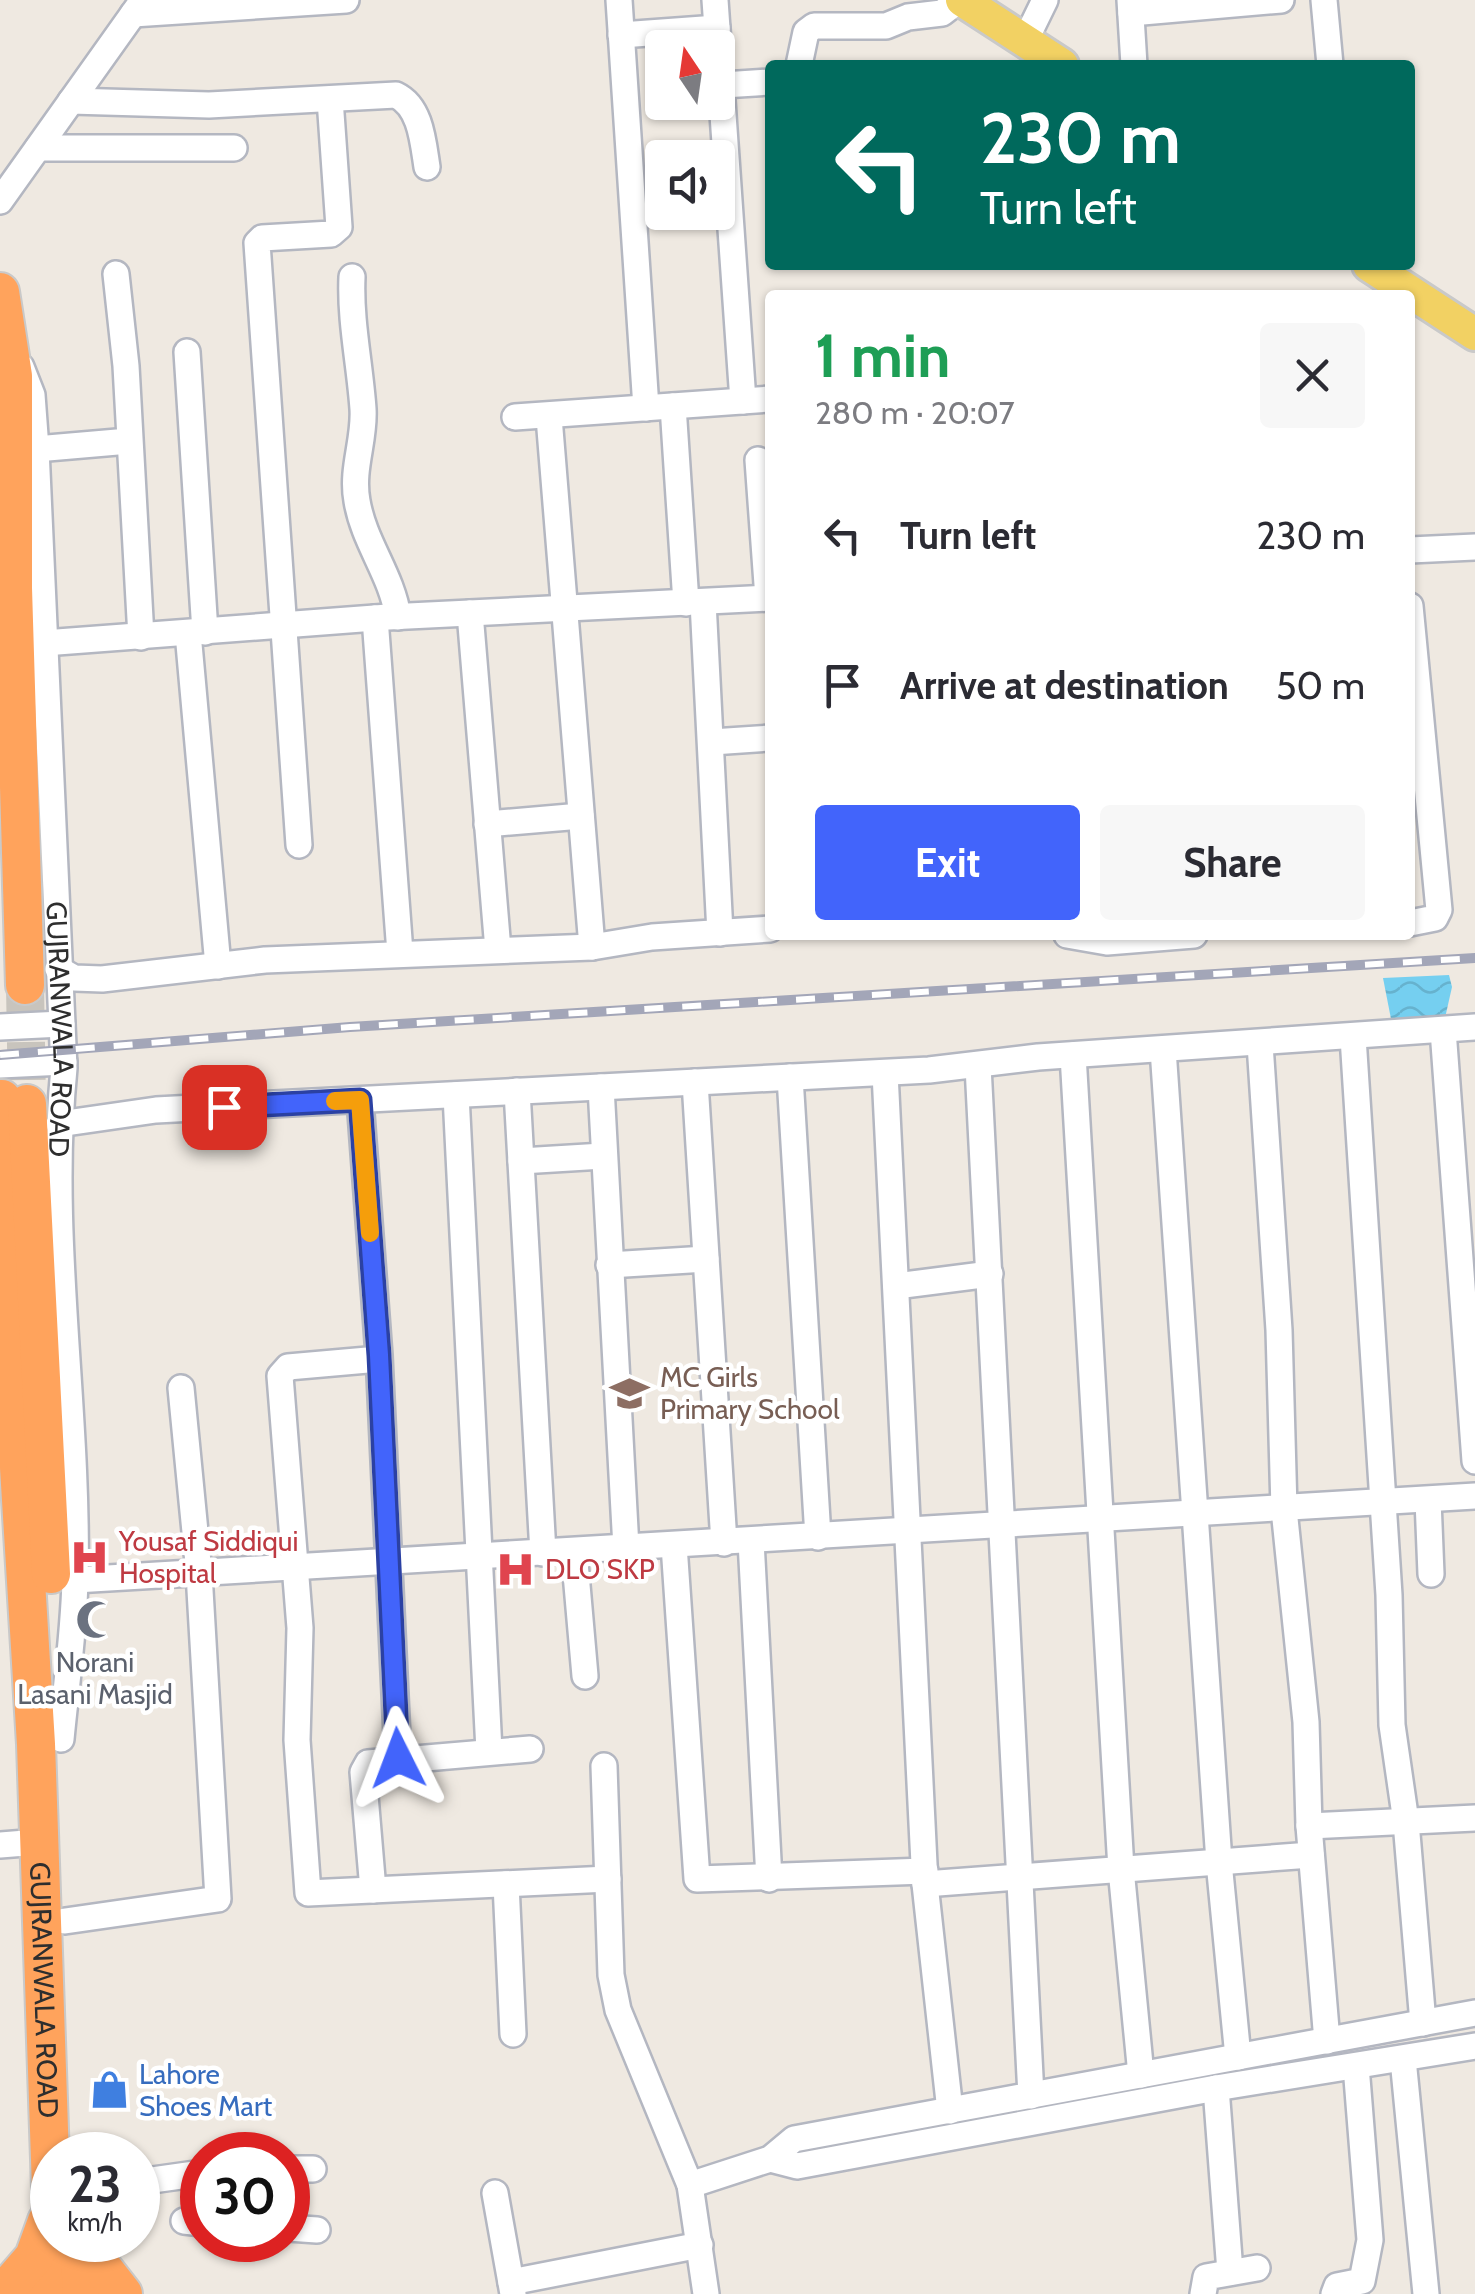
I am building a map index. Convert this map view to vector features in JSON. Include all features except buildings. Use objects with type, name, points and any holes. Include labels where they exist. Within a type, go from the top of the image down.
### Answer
[{"type":"highway","name":"GUJRANWALA ROAD","points":[[3,309],[12,376],[13,588],[29,982]]},
{"type":"highway","name":"GUJRANWALA ROAD","points":[[0,930],[29,982]]},
{"type":"highway","name":"GUJRANWALA ROAD","points":[[10,1089],[48,1742],[65,1920],[72,2132]]},
{"type":"highway","name":"GUJRANWALA ROAD","points":[[47,2132],[38,1842],[48,1742]]},
{"type":"highway","points":[[2,2294],[30,2262]]},
{"type":"highway","name":"GUJRANWALA ROAD","points":[[46,2294],[51,2262]]},
{"type":"highway","points":[[81,2262],[82,2294]]},
{"type":"highway","points":[[98,2262],[123,2294]]},
{"type":"main road","points":[[961,0],[1054,60]]},
{"type":"main road","points":[[1377,270],[1407,290]]},
{"type":"main road","points":[[1415,295],[1475,334]]},
{"type":"street","points":[[0,200],[138,7],[346,0]]},
{"type":"street","points":[[619,0],[646,408]]},
{"type":"street","points":[[622,35],[717,28],[715,0]]},
{"type":"street","points":[[799,60],[806,32],[814,26],[886,26],[908,17],[942,13],[961,0]]},
{"type":"street","points":[[1025,41],[1045,0]]},
{"type":"street","points":[[1134,60],[1130,6],[1279,0]]},
{"type":"street","points":[[1324,0],[1330,60]]},
{"type":"street","points":[[735,84],[765,82]]},
{"type":"street","points":[[71,100],[208,105],[403,98],[418,122],[427,166]]},
{"type":"street","points":[[299,845],[257,243],[262,238],[338,230],[330,99]]},
{"type":"street","points":[[725,120],[743,401]]},
{"type":"street","points":[[38,148],[234,148]]},
{"type":"street","points":[[116,274],[141,637]]},
{"type":"street","points":[[352,278],[363,408],[354,477],[356,499],[366,534],[391,583],[386,617],[400,952]]},
{"type":"street","name":"GUJRANWALA ROAD","points":[[3,309],[32,395],[44,643],[29,982],[62,1024],[64,1062],[59,1124],[60,1248],[76,1580],[48,1742]]},
{"type":"street","points":[[187,352],[196,633],[218,966]]},
{"type":"street","points":[[515,417],[765,399]]},
{"type":"street","points":[[673,406],[712,742],[720,933]]},
{"type":"street","points":[[549,417],[592,947]]},
{"type":"street","points":[[36,449],[129,441]]},
{"type":"street","points":[[758,460],[765,548]]},
{"type":"street","points":[[1415,550],[1475,547]]},
{"type":"street","points":[[44,643],[386,617],[765,598]]},
{"type":"street","points":[[470,613],[498,950]]},
{"type":"street","points":[[1415,658],[1439,910],[1435,918],[1415,921]]},
{"type":"street","points":[[712,742],[765,738]]},
{"type":"street","points":[[486,824],[582,816]]},
{"type":"street","points":[[29,982],[400,952],[592,947],[765,930]]},
{"type":"street","points":[[1096,940],[1132,940]]},
{"type":"street","points":[[0,1028],[62,1024]]},
{"type":"street","points":[[59,1124],[156,1110],[886,1072],[1074,1054],[1475,1027]]},
{"type":"street","points":[[1443,1030],[1475,1462]]},
{"type":"street","points":[[1352,1037],[1389,1595],[1392,1724],[1406,1822],[1423,2023]]},
{"type":"street","points":[[1260,1044],[1278,1311],[1284,1509],[1303,1683],[1309,1826],[1327,2041]]},
{"type":"street","points":[[1164,1049],[1219,1862],[1238,2057]]},
{"type":"street","points":[[1074,1054],[1121,1869],[1141,2076]]},
{"type":"street","points":[[10,1089],[64,1062]]},
{"type":"street","points":[[978,1066],[1031,2096]]},
{"type":"street","points":[[886,1072],[925,1877],[950,2111]]},
{"type":"street","points":[[790,1078],[818,1537]]},
{"type":"street","points":[[696,1082],[724,1542]]},
{"type":"street","points":[[601,1087],[626,1548]]},
{"type":"street","points":[[517,1092],[543,1553]]},
{"type":"street","points":[[456,1095],[489,1752]]},
{"type":"street","points":[[360,1100],[379,1359],[398,1758]]},
{"type":"street","points":[[521,1160],[603,1156]]},
{"type":"street","points":[[609,1265],[706,1259]]},
{"type":"street","points":[[896,1286],[990,1274]]},
{"type":"street","points":[[379,1359],[293,1366],[280,1373],[300,1628],[297,1740],[308,1893],[608,1880]]},
{"type":"street","name":"GUJRANWALA ROAD","points":[[0,1362],[13,1660],[48,1742]]},
{"type":"street","points":[[65,1920],[218,1899],[199,1573],[181,1388]]},
{"type":"street","points":[[76,1580],[1475,1496]]},
{"type":"street","points":[[1428,1500],[1431,1574]]},
{"type":"street","points":[[751,1541],[768,1879]]},
{"type":"street","points":[[674,1546],[695,1875],[704,1882],[1019,1878],[1311,1854]]},
{"type":"street","points":[[574,1551],[585,1676]]},
{"type":"street","points":[[373,1890],[364,1768],[371,1761],[530,1749]]},
{"type":"street","points":[[604,1766],[611,1975],[618,2010],[690,2185],[706,2294]]},
{"type":"street","points":[[1309,1826],[1475,1818]]},
{"type":"street","points":[[0,1845],[38,1842]]},
{"type":"street","points":[[506,1884],[513,2034]]},
{"type":"street","points":[[690,2185],[770,2159],[794,2140],[1475,2013]]},
{"type":"street","points":[[770,2159],[797,2166],[1216,2088],[1475,2046]]},
{"type":"street","points":[[1403,2059],[1426,2294]]},
{"type":"street","points":[[1334,2294],[1337,2286],[1362,2281],[1370,2240],[1356,2066]]},
{"type":"street","points":[[1216,2088],[1230,2272]]},
{"type":"street","points":[[494,2193],[512,2288],[700,2245]]},
{"type":"street","points":[[310,2230],[317,2230]]},
{"type":"street","points":[[1203,2294],[1205,2278],[1258,2268]]},
{"type":"water","points":[[1449,975],[1452,987],[1445,1018],[1392,1024],[1383,978]]},
{"type":"tunnel","points":[[25,985],[27,1102]]},
{"type":"railway","points":[[0,1055],[350,1027],[1475,958]]},
{"type":"slow traffic","points":[[335,1101],[360,1100],[370,1233]]},
{"type":"place","name":"MC Girls Primary School","points":[[630,1393]]},
{"type":"place","name":"Yousaf Siddiqui Hospital","points":[[89,1557]]},
{"type":"place","name":"DLO SKP","points":[[515,1569]]},
{"type":"place","name":"Norani Lasani Masjid","points":[[95,1619]]},
{"type":"place","name":"Lahore Shoes Mart","points":[[109,2090]]},
{"type":"route","points":[[224,1107],[360,1100],[379,1355],[398,1758]]}]
